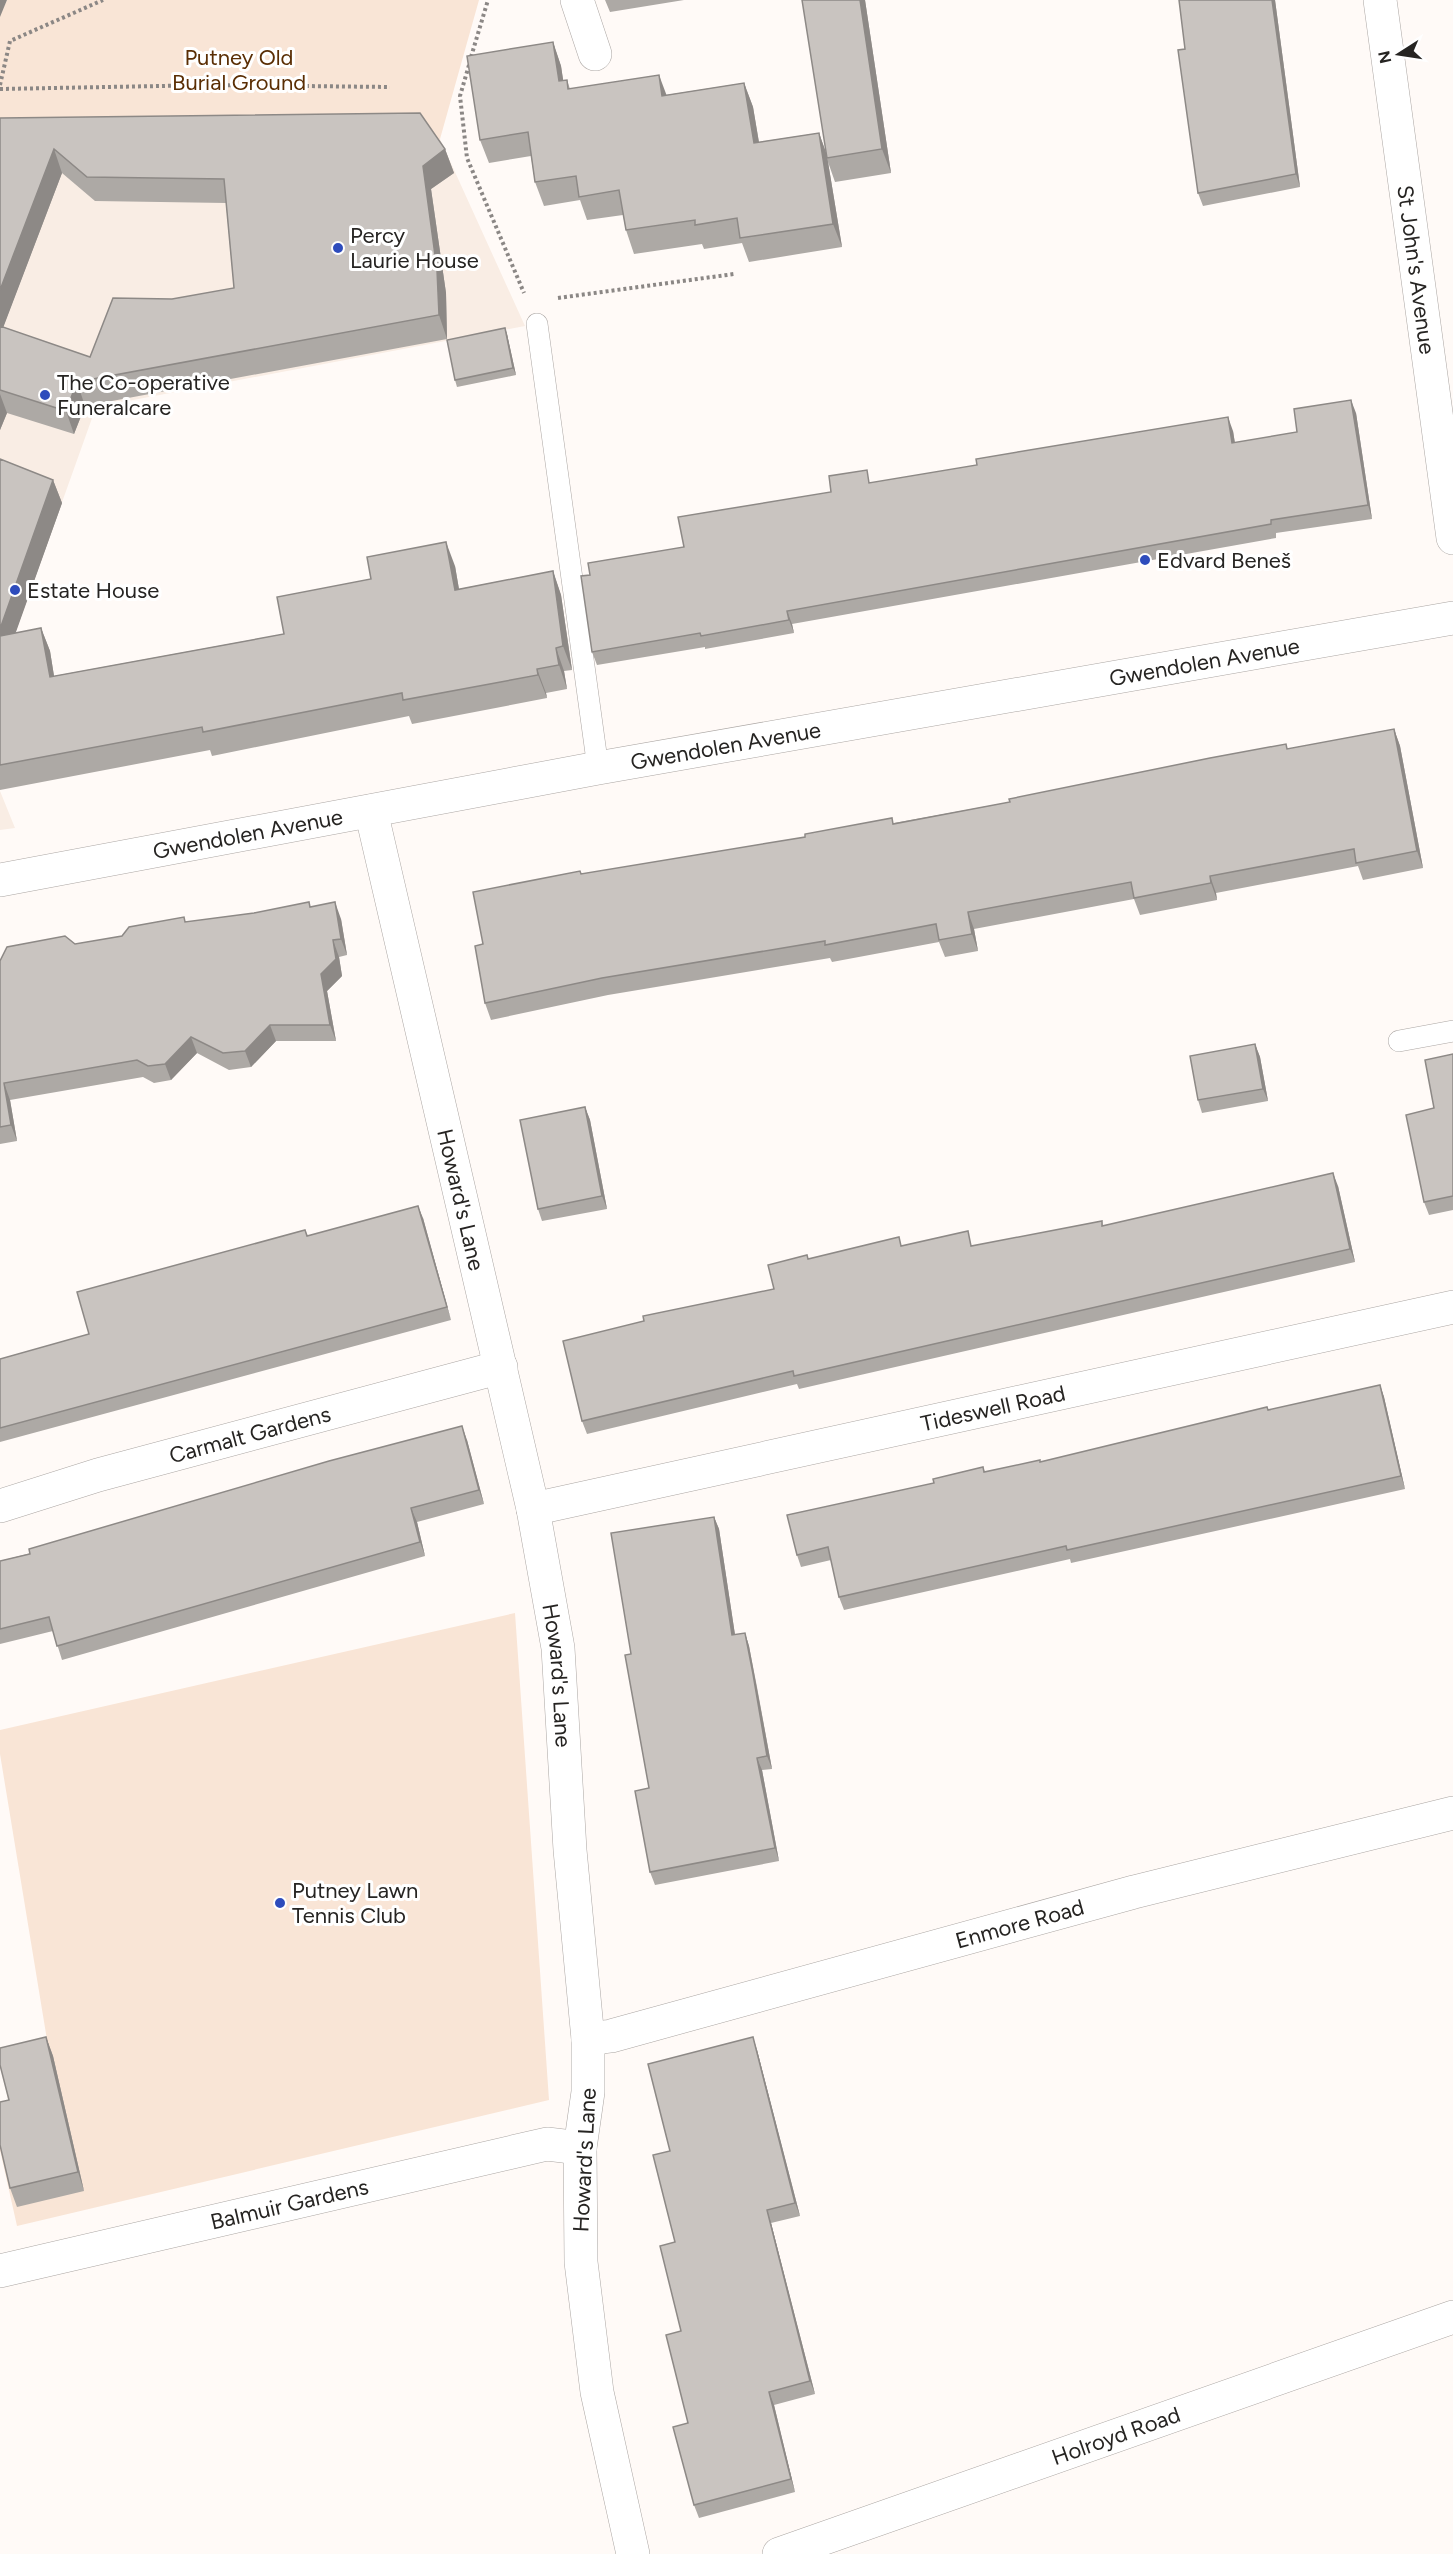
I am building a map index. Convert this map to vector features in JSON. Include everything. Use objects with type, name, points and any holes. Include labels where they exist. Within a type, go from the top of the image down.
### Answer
[{"type":"street","points":[[577,0],[594,54]]},
{"type":"street","name":"St John's Avenue","points":[[1380,0],[1453,538]]},
{"type":"street","name":"Gwendolen Avenue","points":[[0,880],[598,768],[1453,618]]},
{"type":"street","name":"Howard's Lane","points":[[371,811],[533,1509],[558,1648],[570,1850],[588,2039],[588,2092],[580,2148],[581,2262],[597,2392],[633,2554]]},
{"type":"street","name":"Tideswell Road","points":[[533,1509],[1453,1307]]},
{"type":"street","name":"Carmalt Gardens","points":[[0,1506],[110,1472],[501,1367]]},
{"type":"street","name":"Enmore Road","points":[[588,2039],[611,2036],[1134,1892],[1453,1813]]},
{"type":"street","name":"Balmuir Gardens","points":[[0,2271],[547,2144],[580,2148]]},
{"type":"street","name":"Holroyd Road","points":[[779,2554],[1453,2316]]},
{"type":"lane","points":[[537,324],[598,768]]},
{"type":"lane","points":[[1399,1041],[1453,1031]]},
{"type":"path","points":[[103,0],[10,41],[0,87],[213,85],[390,87]]},
{"type":"path","points":[[488,0],[460,96],[467,158],[537,324]]},
{"type":"path","points":[[528,303],[734,274]]},
{"type":"shaded area","points":[[440,139],[525,326],[96,407],[0,676],[0,140]]},
{"type":"shaded area","points":[[0,791],[15,828],[0,830]]},
{"type":"green space","name":"Putney Old Burial Ground","points":[[7,0],[479,0],[440,139],[0,140],[0,15]]},
{"type":"green space","name":"Putney Lawn Tennis Club","points":[[515,1613],[549,2100],[17,2226],[0,2150],[0,2121],[12,2117],[0,2063],[49,2052],[0,1754],[0,1730]]},
{"type":"building","points":[[802,0],[860,0],[882,149],[827,158]]},
{"type":"building","points":[[1179,0],[1272,0],[1296,174],[1198,193],[1178,50],[1185,49]]},
{"type":"building","points":[[553,42],[559,81],[567,80],[568,89],[659,75],[662,96],[744,83],[754,143],[819,133],[833,224],[740,238],[737,218],[695,225],[695,220],[626,230],[619,190],[579,197],[576,176],[535,182],[528,132],[480,140],[467,56]]},
{"type":"building","points":[[420,113],[445,149],[423,166],[437,270],[439,315],[77,382],[66,411],[0,390],[0,326],[90,357],[113,298],[172,299],[234,288],[224,179],[87,177],[54,149],[0,290],[0,118]]},
{"type":"building","points":[[505,328],[513,368],[455,380],[447,340]]},
{"type":"building","points":[[1351,400],[1368,505],[1271,520],[1271,524],[787,611],[789,620],[592,652],[581,576],[590,575],[588,563],[684,547],[678,517],[831,492],[829,476],[867,470],[869,483],[977,465],[976,459],[1228,417],[1232,443],[1297,432],[1294,409]]},
{"type":"building","points":[[0,459],[53,480],[0,629]]},
{"type":"building","points":[[446,542],[455,590],[553,571],[563,646],[556,648],[559,665],[537,669],[538,675],[403,700],[402,693],[203,732],[202,727],[0,765],[0,636],[41,628],[50,677],[284,634],[277,597],[371,579],[367,557]]},
{"type":"building","points":[[1394,729],[1417,851],[1356,863],[1354,849],[1210,876],[1211,883],[1134,898],[1131,882],[968,912],[972,934],[939,940],[936,924],[825,945],[825,941],[602,978],[485,1003],[475,946],[483,944],[473,892],[580,871],[581,874],[805,837],[805,834],[892,818],[893,824],[1010,802],[1009,799],[1210,758],[1286,744],[1287,749]]},
{"type":"building","points":[[309,902],[310,907],[335,902],[341,939],[333,940],[336,959],[321,974],[330,1025],[270,1025],[245,1051],[223,1053],[191,1037],[165,1064],[148,1066],[137,1060],[4,1083],[11,1125],[0,1127],[0,961],[7,947],[65,936],[75,944],[122,936],[129,927],[184,917],[185,922],[254,913]]},
{"type":"building","points":[[1255,1044],[1263,1089],[1198,1100],[1190,1056]]},
{"type":"building","points":[[1453,1054],[1453,1196],[1424,1202],[1406,1115],[1434,1108],[1425,1060]]},
{"type":"building","points":[[585,1107],[602,1196],[538,1209],[520,1120]]},
{"type":"building","points":[[1333,1173],[1350,1249],[794,1376],[793,1371],[582,1421],[563,1341],[644,1321],[643,1316],[774,1289],[768,1265],[807,1255],[808,1259],[899,1237],[901,1246],[968,1231],[971,1246],[1102,1221],[1102,1226]]},
{"type":"building","points":[[418,1206],[447,1307],[0,1428],[0,1359],[89,1334],[77,1292],[305,1230],[307,1236]]},
{"type":"building","points":[[1380,1385],[1401,1476],[1067,1550],[1066,1546],[839,1597],[828,1547],[797,1555],[787,1515],[934,1483],[933,1479],[983,1467],[984,1472],[1040,1460],[1040,1462],[1267,1407],[1268,1410]]},
{"type":"building","points":[[462,1426],[479,1490],[411,1508],[420,1542],[57,1646],[49,1617],[0,1629],[0,1561],[30,1554],[29,1549],[329,1461]]},
{"type":"building","points":[[714,1517],[732,1635],[745,1633],[753,1674],[767,1756],[757,1758],[775,1848],[650,1872],[635,1791],[649,1788],[625,1655],[631,1654],[611,1533]]},
{"type":"building","points":[[46,2037],[78,2172],[10,2188],[0,2145],[0,2102],[9,2100],[0,2065],[0,2048]]},
{"type":"building","points":[[753,2037],[795,2203],[767,2210],[810,2381],[769,2392],[791,2479],[694,2505],[673,2427],[688,2423],[666,2335],[681,2331],[660,2246],[675,2242],[653,2155],[670,2151],[648,2064]]},
{"type":"place","name":"Percy Laurie House","points":[[338,248]]},
{"type":"place","name":"The Co-operative Funeralcare","points":[[45,395]]},
{"type":"place","name":"Edvard Beneš","points":[[1145,560]]},
{"type":"place","name":"Estate House","points":[[15,590]]},
{"type":"place","name":"Putney Lawn Tennis Club","points":[[280,1903]]}]
